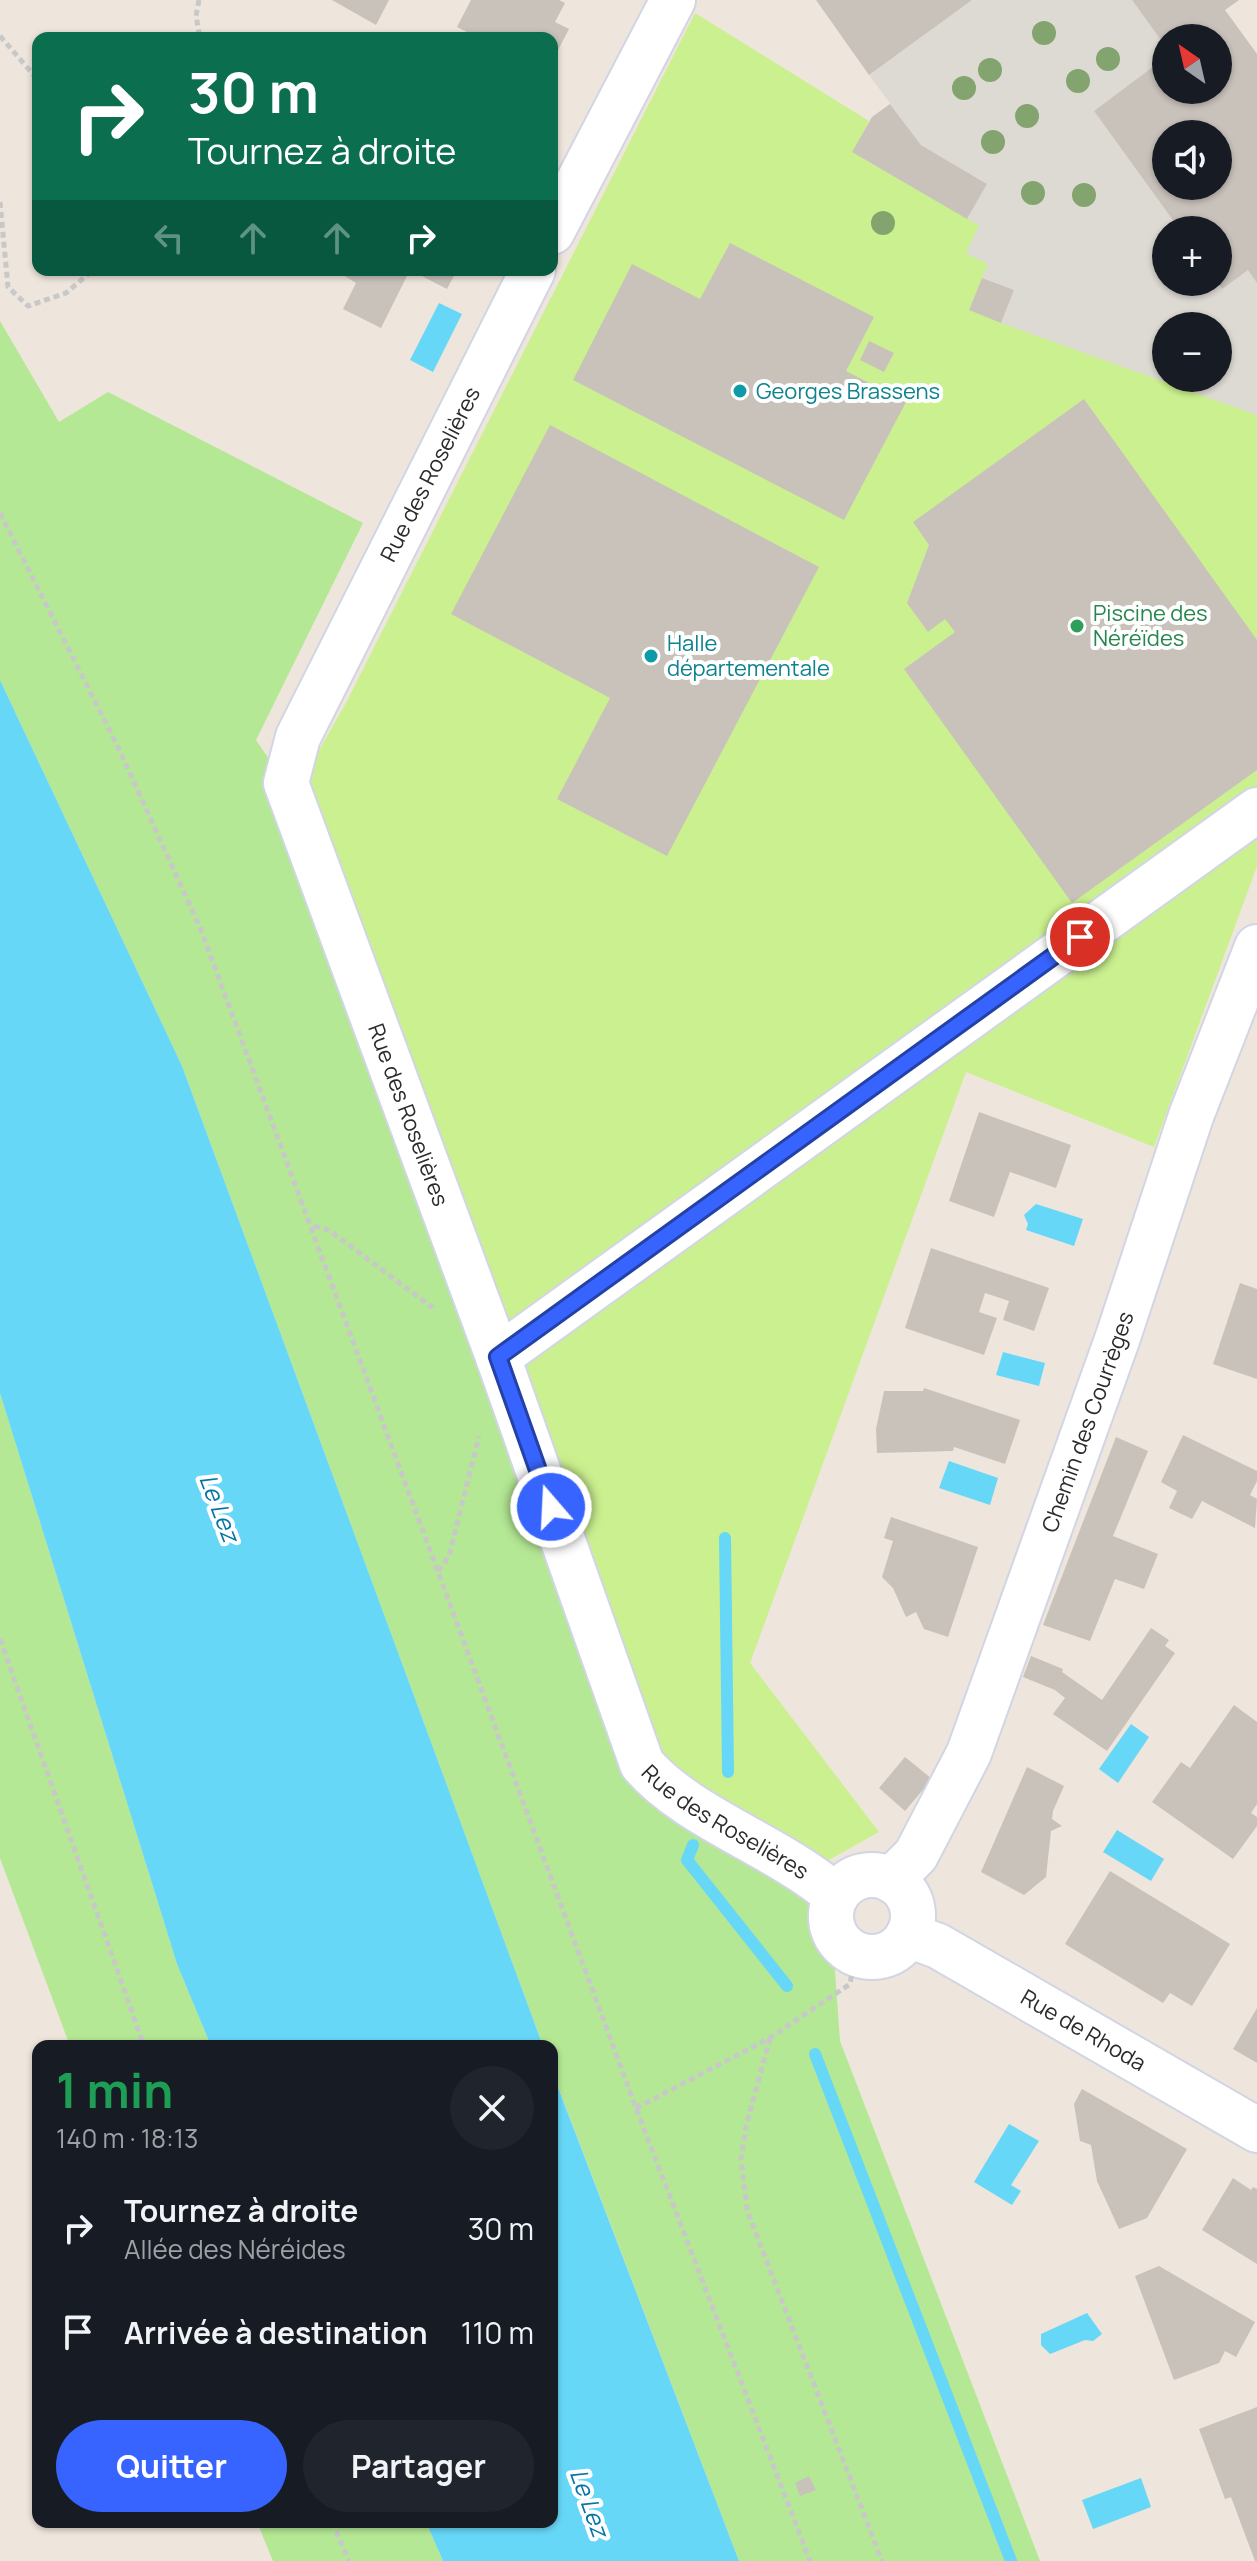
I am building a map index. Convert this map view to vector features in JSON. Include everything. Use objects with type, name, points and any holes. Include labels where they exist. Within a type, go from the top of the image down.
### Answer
[{"type":"street","points":[[558,220],[673,0]]},
{"type":"street","name":"Rue des Roselières","points":[[530,276],[298,737],[286,783],[498,1357],[642,1764],[661,1785],[773,1851],[836,1896]]},
{"type":"street","points":[[498,1357],[1257,810]]},
{"type":"street","name":"Chemin des Courrèges","points":[[891,1880],[916,1855],[969,1753],[1118,1337],[1191,1116],[1257,947]]},
{"type":"street","points":[[879,1876],[891,1880],[909,1898],[912,1923],[908,1935],[892,1953],[867,1958],[843,1947],[831,1923],[836,1896],[854,1879],[879,1876]]},
{"type":"street","name":"Rue de Rhoda","points":[[908,1935],[938,1946],[1257,2130]]},
{"type":"path","points":[[199,0],[196,16],[199,32]]},
{"type":"path","points":[[0,36],[32,73]]},
{"type":"path","points":[[0,202],[8,287],[28,306],[66,293],[86,276]]},
{"type":"path","points":[[0,513],[118,747],[195,916],[313,1226],[636,2108],[810,2561]]},
{"type":"path","points":[[313,1226],[329,1230],[437,1312]]},
{"type":"path","points":[[438,1571],[449,1556],[479,1434]]},
{"type":"path","points":[[0,1639],[142,2040]]},
{"type":"path","points":[[636,2108],[770,2038],[850,1984],[855,1954]]},
{"type":"path","points":[[770,2038],[743,2148],[747,2210],[882,2561]]},
{"type":"path","points":[[335,2528],[349,2561]]},
{"type":"green space","points":[[695,13],[869,121],[853,152],[979,225],[988,264],[969,310],[1152,377],[1152,392],[1194,392],[1257,415],[1257,866],[1154,1147],[966,1072],[750,1663],[879,1832],[827,1861],[634,1752],[308,816],[312,763],[347,701]]},
{"type":"green space","points":[[0,321],[59,422],[108,392],[363,523],[256,740],[308,816],[693,1783],[827,1861],[840,2041],[1040,2561],[739,2561],[558,2087],[558,2040],[541,2040],[182,1066],[0,680]]},
{"type":"green space","points":[[0,1393],[177,1964],[209,2040],[68,2040],[0,1858]]},
{"type":"green space","points":[[259,2528],[429,2528],[443,2561],[273,2561]]},
{"type":"shaded area","points":[[972,0],[1132,0],[1152,28],[1152,68],[1094,111],[1152,191],[1152,200],[1158,200],[1170,216],[1152,216],[1152,296],[1232,296],[1232,281],[1248,270],[1257,283],[1257,415],[1193,392],[1232,392],[1232,312],[1152,312],[1152,377],[1001,323],[1014,290],[982,278],[988,264],[966,253],[979,225],[967,219],[987,184],[921,145],[869,75]]},
{"type":"water","points":[[439,303],[462,314],[433,372],[410,360]]},
{"type":"water","name":"Le Lez","points":[[0,680],[182,1066],[541,2040],[209,2040],[177,1964],[0,1393]]},
{"type":"water","points":[[1036,1204],[1083,1219],[1074,1246],[1026,1230],[1028,1224],[1024,1215]]},
{"type":"water","points":[[1003,1352],[1045,1363],[1039,1386],[996,1375]]},
{"type":"water","points":[[949,1461],[998,1478],[990,1505],[939,1488]]},
{"type":"water","points":[[1131,1724],[1149,1737],[1118,1783],[1099,1769]]},
{"type":"water","points":[[1117,1830],[1164,1859],[1151,1881],[1103,1852]]},
{"type":"water","name":"Le Lez","points":[[558,2087],[739,2561],[443,2561],[429,2528],[558,2528]]},
{"type":"water","points":[[1009,2124],[1039,2141],[1011,2185],[1021,2191],[1012,2205],[974,2182]]},
{"type":"water","points":[[1087,2313],[1102,2334],[1093,2341],[1085,2340],[1050,2354],[1041,2345],[1041,2334]]},
{"type":"water","points":[[1141,2478],[1151,2507],[1093,2529],[1082,2500]]},
{"type":"building","points":[[332,0],[389,0],[376,25]]},
{"type":"building","points":[[471,0],[559,0],[565,3],[555,22],[569,29],[558,50],[558,32],[467,32],[457,27]]},
{"type":"building","points":[[816,0],[972,0],[869,75]]},
{"type":"building","points":[[1132,0],[1239,0],[1225,10],[1257,54],[1257,283],[1248,270],[1232,282],[1232,216],[1170,216],[1158,200],[1232,200],[1232,120],[1152,120],[1152,191],[1094,111],[1152,68],[1152,104],[1232,104],[1232,24],[1152,24],[1152,28]]},
{"type":"building","points":[[890,104],[921,145],[987,184],[967,219],[852,152],[872,117]]},
{"type":"building","name":"Georges Brassens","points":[[730,243],[874,317],[846,371],[906,402],[844,520],[573,380],[632,264],[700,299]]},
{"type":"building","points":[[345,276],[407,276],[381,328],[343,309],[356,283]]},
{"type":"building","points":[[422,276],[454,276],[447,289]]},
{"type":"building","points":[[982,278],[1014,290],[1001,323],[969,310]]},
{"type":"building","points":[[869,341],[894,353],[884,372],[860,360]]},
{"type":"building","name":"Piscine des Néréïdes","points":[[1084,399],[1257,640],[1257,770],[1072,903],[904,669],[955,632],[945,619],[928,632],[907,603],[929,545],[913,522]]},
{"type":"building","name":"Halle départementale","points":[[550,425],[819,567],[667,856],[557,799],[610,698],[451,614]]},
{"type":"building","points":[[979,1112],[1071,1145],[1056,1188],[1010,1172],[994,1217],[949,1201]]},
{"type":"building","points":[[931,1248],[1049,1288],[1034,1331],[1003,1320],[1009,1301],[985,1293],[979,1312],[997,1318],[984,1355],[905,1328]]},
{"type":"building","points":[[1240,1283],[1257,1289],[1257,1379],[1213,1364]]},
{"type":"building","points":[[924,1388],[1020,1420],[1005,1464],[954,1447],[953,1451],[877,1453],[876,1429],[884,1391],[923,1391]]},
{"type":"building","points":[[1183,1435],[1257,1471],[1257,1481],[1250,1495],[1257,1499],[1255,1528],[1202,1501],[1192,1519],[1169,1508],[1177,1491],[1161,1482]]},
{"type":"building","points":[[1116,1437],[1148,1451],[1113,1536],[1158,1554],[1144,1589],[1115,1579],[1090,1641],[1043,1625]]},
{"type":"building","points":[[891,1517],[978,1547],[948,1637],[924,1629],[916,1612],[906,1617],[893,1588],[882,1577],[893,1541],[884,1538]]},
{"type":"building","points":[[1151,1628],[1169,1640],[1165,1646],[1175,1653],[1107,1751],[1053,1714],[1065,1698],[1055,1690],[1023,1677],[1031,1656],[1063,1669],[1062,1672],[1102,1700]]},
{"type":"building","points":[[1234,1705],[1257,1722],[1257,1804],[1251,1813],[1257,1817],[1257,1826],[1233,1859],[1152,1802],[1181,1762],[1190,1768]]},
{"type":"building","points":[[905,1757],[932,1779],[905,1811],[879,1788]]},
{"type":"building","points":[[1027,1767],[1064,1786],[1053,1811],[1052,1819],[1062,1826],[1051,1831],[1046,1877],[1024,1895],[981,1872]]},
{"type":"building","points":[[1110,1871],[1230,1944],[1192,2006],[1170,1993],[1163,2003],[1065,1944]]},
{"type":"building","points":[[1257,2008],[1257,2063],[1233,2049]]},
{"type":"building","points":[[1082,2089],[1187,2149],[1147,2218],[1119,2229],[1097,2181],[1091,2145],[1080,2141],[1074,2104]]},
{"type":"building","points":[[1233,2178],[1251,2190],[1253,2187],[1257,2189],[1257,2264],[1202,2230]]},
{"type":"building","points":[[1159,2266],[1255,2322],[1236,2357],[1225,2351],[1219,2363],[1174,2380],[1135,2276]]},
{"type":"building","points":[[1257,2407],[1255,2561],[1231,2497],[1225,2499],[1199,2429]]},
{"type":"building","points":[[809,2476],[816,2490],[800,2496],[795,2483]]},
{"type":"waterway","points":[[725,1538],[728,1772]]},
{"type":"waterway","points":[[693,1845],[687,1860],[787,1986]]},
{"type":"waterway","points":[[815,2054],[1011,2561]]},
{"type":"place","name":"Georges Brassens","points":[[740,391]]},
{"type":"place","name":"Piscine des Néréïdes","points":[[1077,626]]},
{"type":"place","name":"Halle départementale","points":[[651,656]]},
{"type":"route","points":[[551,1507],[498,1357],[1080,937]]}]
